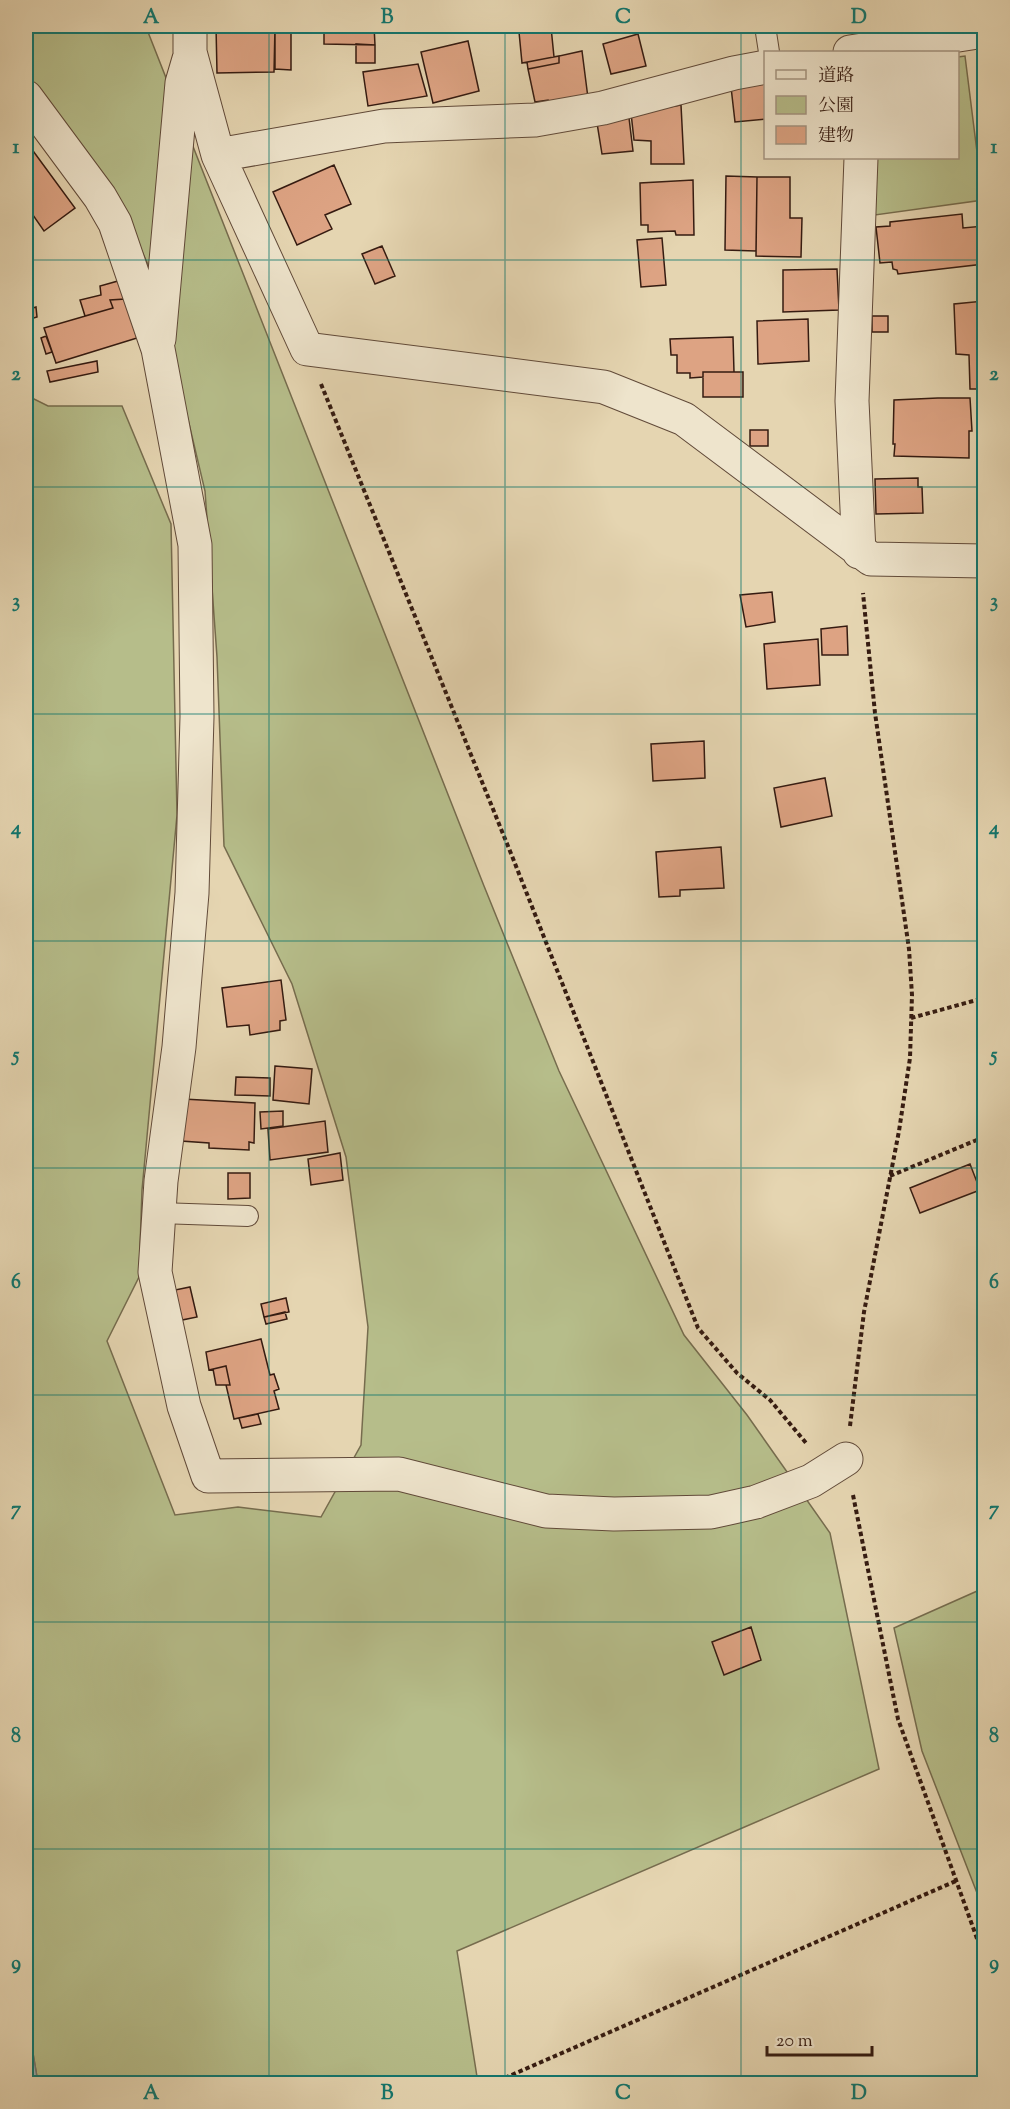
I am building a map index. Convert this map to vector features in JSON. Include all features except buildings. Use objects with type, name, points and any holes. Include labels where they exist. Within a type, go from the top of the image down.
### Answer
[{"type":"street","points":[[855,45],[984,31]]},
{"type":"street","points":[[190,39],[218,155],[307,350],[603,387],[684,419],[871,559],[984,561]]},
{"type":"street","points":[[158,350],[182,83],[190,39]]},
{"type":"street","points":[[218,155],[384,126],[535,120],[603,108],[764,67]]},
{"type":"street","points":[[26,97],[100,197],[115,223],[158,350],[195,545],[196,706],[192,893],[155,1272],[184,1406],[208,1476],[399,1474],[546,1511],[614,1514],[711,1512],[756,1502],[811,1481],[846,1459]]},
{"type":"street","points":[[859,552],[852,401],[861,159]]},
{"type":"lane","points":[[765,26],[770,51]]},
{"type":"lane","points":[[159,1213],[248,1216]]},
{"type":"path","points":[[307,350],[505,839],[698,1328],[737,1373],[770,1400],[807,1444],[846,1459]]},
{"type":"path","points":[[859,552],[874,713],[909,949],[911,1018],[910,1058],[899,1131],[864,1312],[846,1459],[898,1719],[984,1958]]},
{"type":"path","points":[[911,1018],[984,998]]},
{"type":"path","points":[[890,1176],[984,1137]]},
{"type":"path","points":[[491,2084],[956,1881]]},
{"type":"green space","points":[[26,26],[146,27],[559,1071],[684,1335],[747,1415],[830,1533],[879,1769],[457,1951],[478,2083],[38,2083],[26,2012],[26,395],[48,406],[122,406],[171,524],[177,815],[142,1190],[139,1277],[107,1341],[175,1515],[238,1507],[321,1517],[361,1445],[368,1327],[346,1157],[292,984],[224,846],[217,657],[205,491],[155,280],[124,212],[26,81]]},
{"type":"green space","points":[[965,56],[983,200],[875,215],[876,159],[959,159],[959,57]]},
{"type":"green space","points":[[984,1588],[984,1911],[922,1751],[894,1628]]},
{"type":"water","points":[[26,2012],[38,2083],[26,2083]]}]
